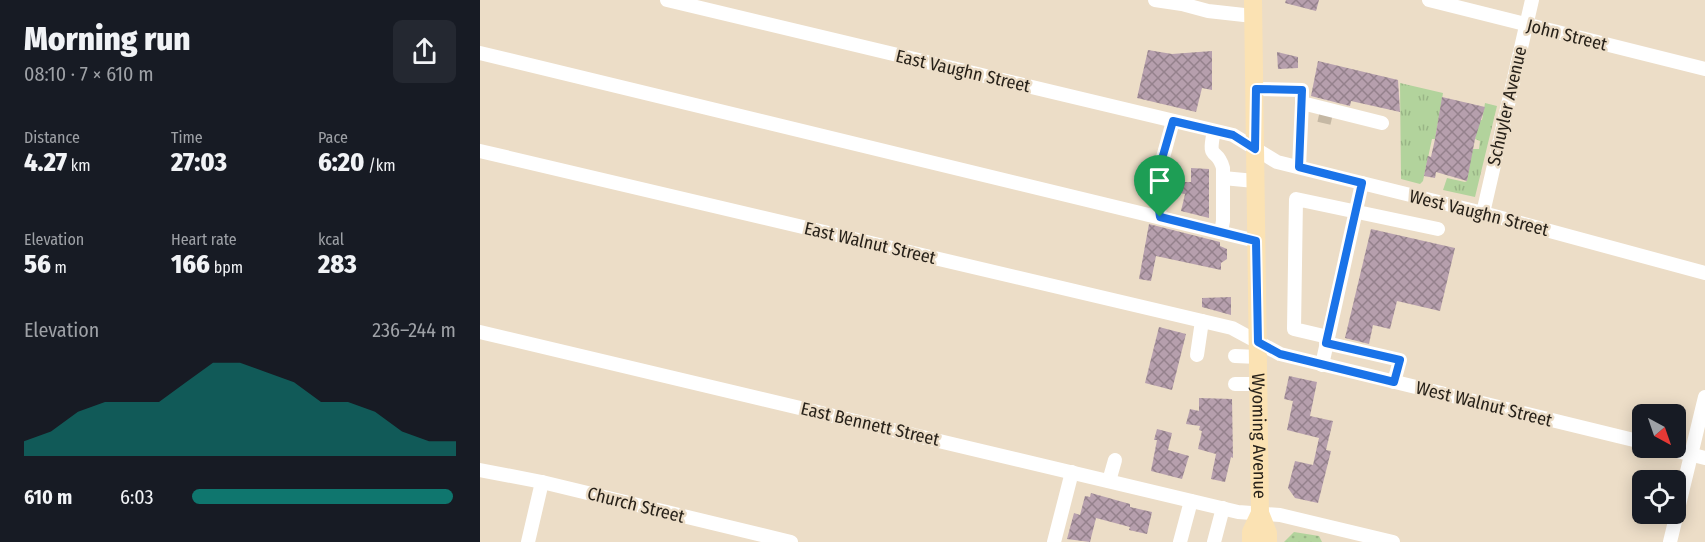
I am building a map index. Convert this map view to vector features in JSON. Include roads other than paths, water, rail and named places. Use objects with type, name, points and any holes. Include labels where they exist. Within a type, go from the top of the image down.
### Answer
[{"type":"main road","name":"Wyoming Avenue","points":[[1253,8],[1256,89],[1260,513],[1268,533],[1268,542]]},
{"type":"main road","name":"Wyoming Avenue","points":[[1251,542],[1251,532],[1260,513]]},
{"type":"street","name":"East Vaughn Street","points":[[667,0],[1233,135],[1255,149]]},
{"type":"street","points":[[1155,0],[1208,11],[1253,8]]},
{"type":"street","name":"John Street","points":[[1429,0],[1705,69]]},
{"type":"street","name":"Schuyler Avenue","points":[[1483,213],[1532,0]]},
{"type":"street","points":[[480,53],[1256,241]]},
{"type":"street","points":[[1256,89],[1302,90],[1299,167]]},
{"type":"street","points":[[1302,107],[1382,123]]},
{"type":"street","points":[[1302,107],[1338,120],[1347,115]]},
{"type":"street","points":[[1160,217],[1155,183],[1173,121]]},
{"type":"street","points":[[1214,131],[1210,148],[1212,154],[1221,161],[1223,178],[1221,232]]},
{"type":"street","name":"West Vaughn Street","points":[[1255,149],[1277,162],[1483,213],[1705,273]]},
{"type":"street","name":"East Walnut Street","points":[[480,151],[1235,329],[1258,349]]},
{"type":"street","points":[[1223,178],[1256,180]]},
{"type":"street","points":[[1322,365],[1362,183]]},
{"type":"street","points":[[1394,382],[1400,360],[1294,329],[1296,199],[1438,229]]},
{"type":"street","points":[[1197,355],[1202,321]]},
{"type":"street","name":"East Bennett Street","points":[[480,332],[1238,512],[1280,515],[1393,542]]},
{"type":"street","points":[[1234,356],[1258,349]]},
{"type":"street","name":"West Walnut Street","points":[[1258,349],[1632,440]]},
{"type":"street","points":[[1235,384],[1258,384]]},
{"type":"street","points":[[1670,542],[1698,456],[1705,397]]},
{"type":"street","points":[[1110,481],[1115,460]]},
{"type":"street","name":"Church Street","points":[[480,470],[542,482],[791,542]]},
{"type":"street","points":[[1054,542],[1072,472]]},
{"type":"street","points":[[528,542],[542,482]]},
{"type":"street","points":[[1180,542],[1191,501]]},
{"type":"street","points":[[1214,542],[1223,508]]},
{"type":"street","points":[[1328,542],[1331,527]]},
{"type":"tunnel","points":[[1319,115],[1332,118]]}]
